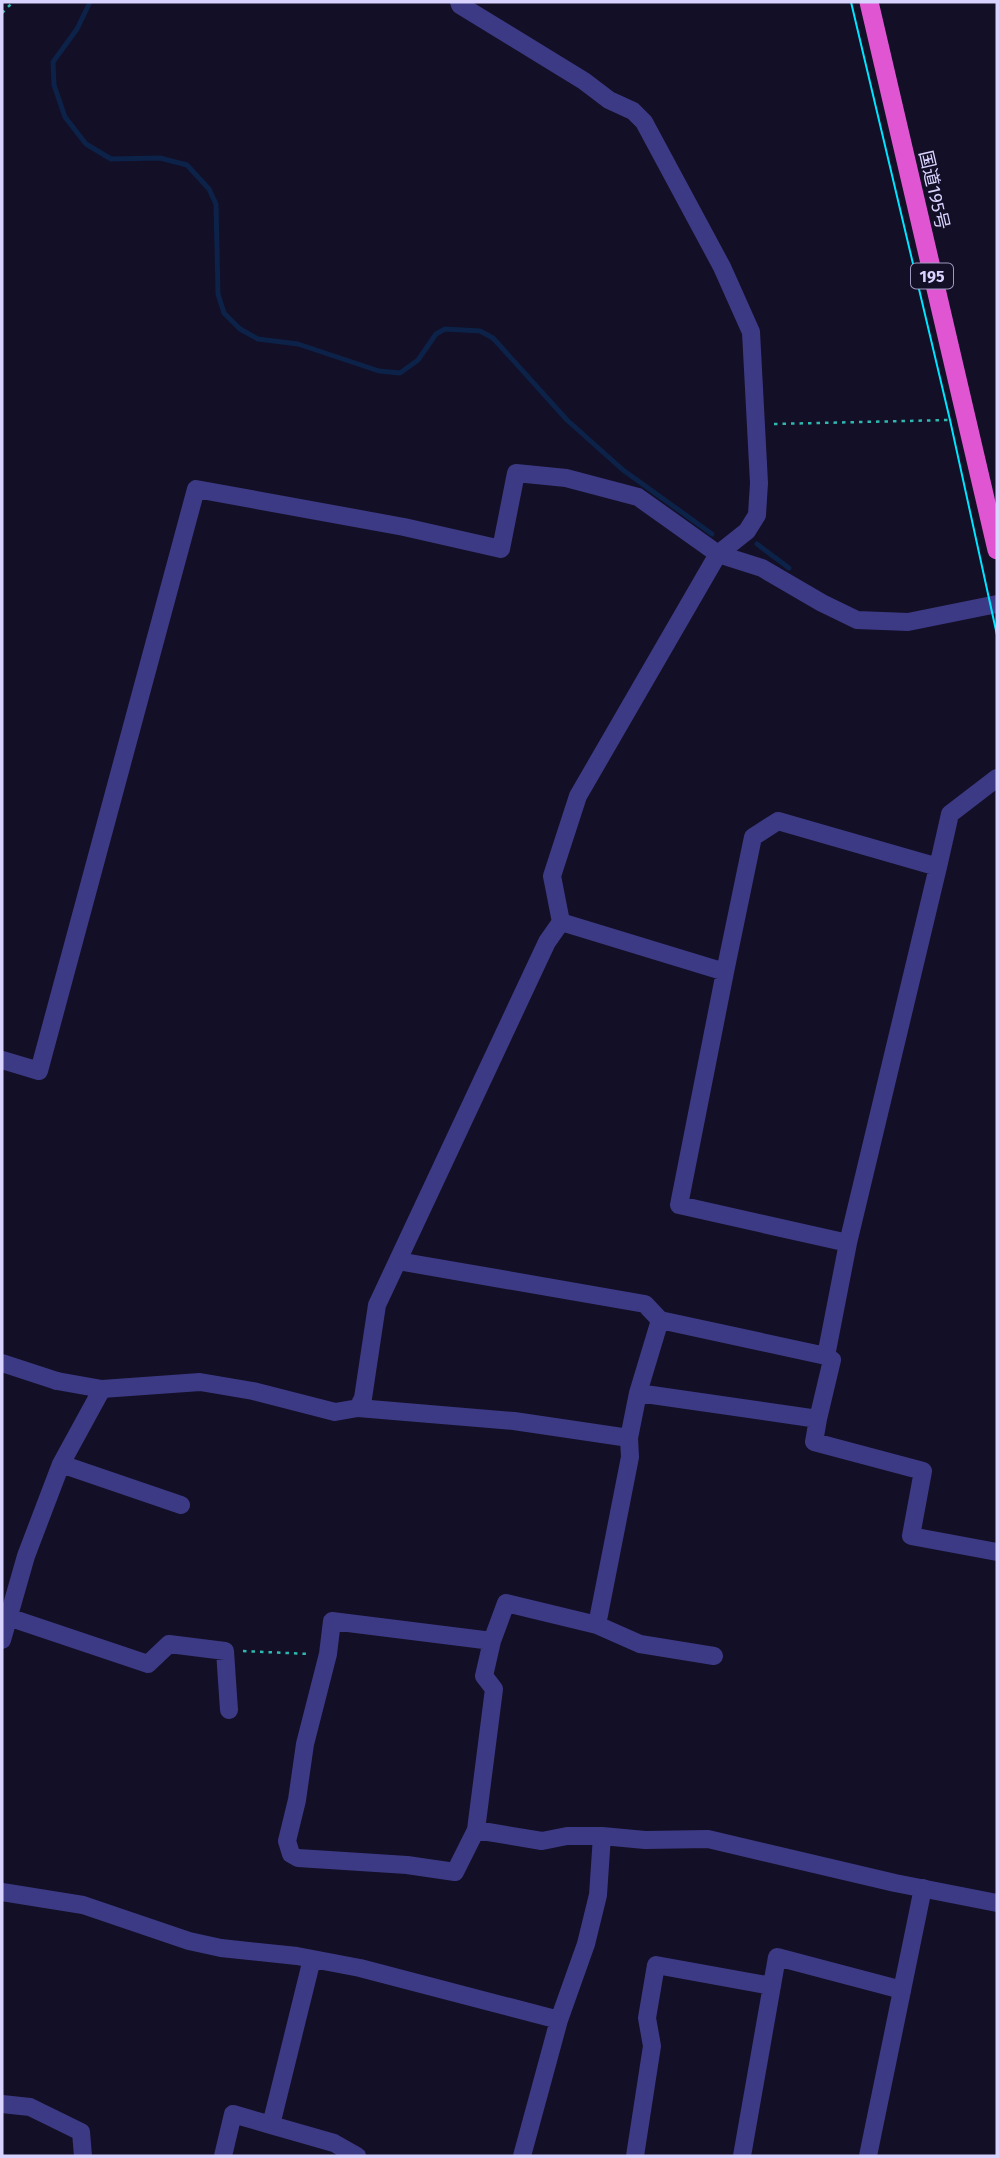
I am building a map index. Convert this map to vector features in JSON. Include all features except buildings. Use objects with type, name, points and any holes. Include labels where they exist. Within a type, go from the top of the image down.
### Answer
[{"type":"highway","name":"国道195号","points":[[869,2],[997,550]]},
{"type":"street","points":[[358,1408],[363,1398],[377,1305],[547,942],[561,922],[552,876],[578,796],[718,554],[747,531],[757,515],[759,483],[751,332],[722,267],[644,122],[633,111],[609,100],[584,80],[459,2]]},
{"type":"street","points":[[2,1060],[39,1070],[195,489],[404,527],[502,549],[516,473],[566,478],[638,497],[718,554],[762,568],[857,620],[908,622],[997,604]]},
{"type":"street","points":[[825,1356],[848,1243],[950,814],[997,778]]},
{"type":"street","points":[[848,1243],[679,1205],[753,837],[778,821],[938,867]]},
{"type":"street","points":[[561,922],[725,972]]},
{"type":"street","points":[[398,1261],[645,1304],[660,1320],[825,1356],[832,1360],[814,1442],[923,1471],[911,1536],[997,1552]]},
{"type":"street","points":[[597,1625],[630,1457],[628,1438],[638,1393],[660,1320]]},
{"type":"street","points":[[2,1363],[57,1381],[102,1389],[200,1382],[253,1391],[335,1412],[348,1412],[358,1408],[514,1421],[628,1438]]},
{"type":"street","points":[[2,1640],[26,1556],[61,1464],[102,1389]]},
{"type":"street","points":[[638,1393],[818,1419]]},
{"type":"street","points":[[61,1464],[181,1505]]},
{"type":"street","points":[[492,1642],[331,1620],[328,1654],[305,1744],[297,1800],[287,1841],[291,1854],[298,1858],[407,1865],[455,1872],[476,1830],[494,1689],[484,1676],[492,1642],[506,1603],[597,1625],[640,1644],[714,1656]]},
{"type":"street","points":[[8,1617],[148,1664],[169,1644],[225,1651],[229,1710]]},
{"type":"street","points":[[476,1830],[542,1841],[567,1836],[645,1840],[708,1839],[997,1903]]},
{"type":"street","points":[[522,2156],[559,2020],[586,1944],[598,1895],[602,1836]]},
{"type":"street","points":[[868,2156],[923,1888]]},
{"type":"street","points":[[2,1892],[83,1905],[189,1941],[221,1948],[360,1968],[559,2020]]},
{"type":"street","points":[[742,2156],[777,1957],[902,1990]]},
{"type":"street","points":[[271,2125],[312,1959]]},
{"type":"street","points":[[635,2156],[652,2046],[647,2018],[656,1965],[772,1986]]},
{"type":"street","points":[[2,2104],[30,2107],[81,2132],[83,2156]]},
{"type":"street","points":[[223,2156],[233,2114],[334,2143],[357,2156]]},
{"type":"path","points":[[2,13],[13,2]]},
{"type":"path","points":[[756,424],[966,419]]},
{"type":"path","points":[[225,1651],[328,1654]]},
{"type":"waterway","points":[[90,2],[77,29],[53,62],[54,85],[65,117],[86,144],[111,159],[160,158],[187,165],[209,189],[216,204],[218,294],[224,313],[240,329],[258,339],[298,344],[379,371],[400,373],[418,360],[436,334],[445,329],[480,331],[493,338],[567,420],[623,470],[712,534]]},
{"type":"waterway","points":[[757,544],[789,568]]},
{"type":"tram line","points":[[851,2],[950,420],[997,635]]}]
